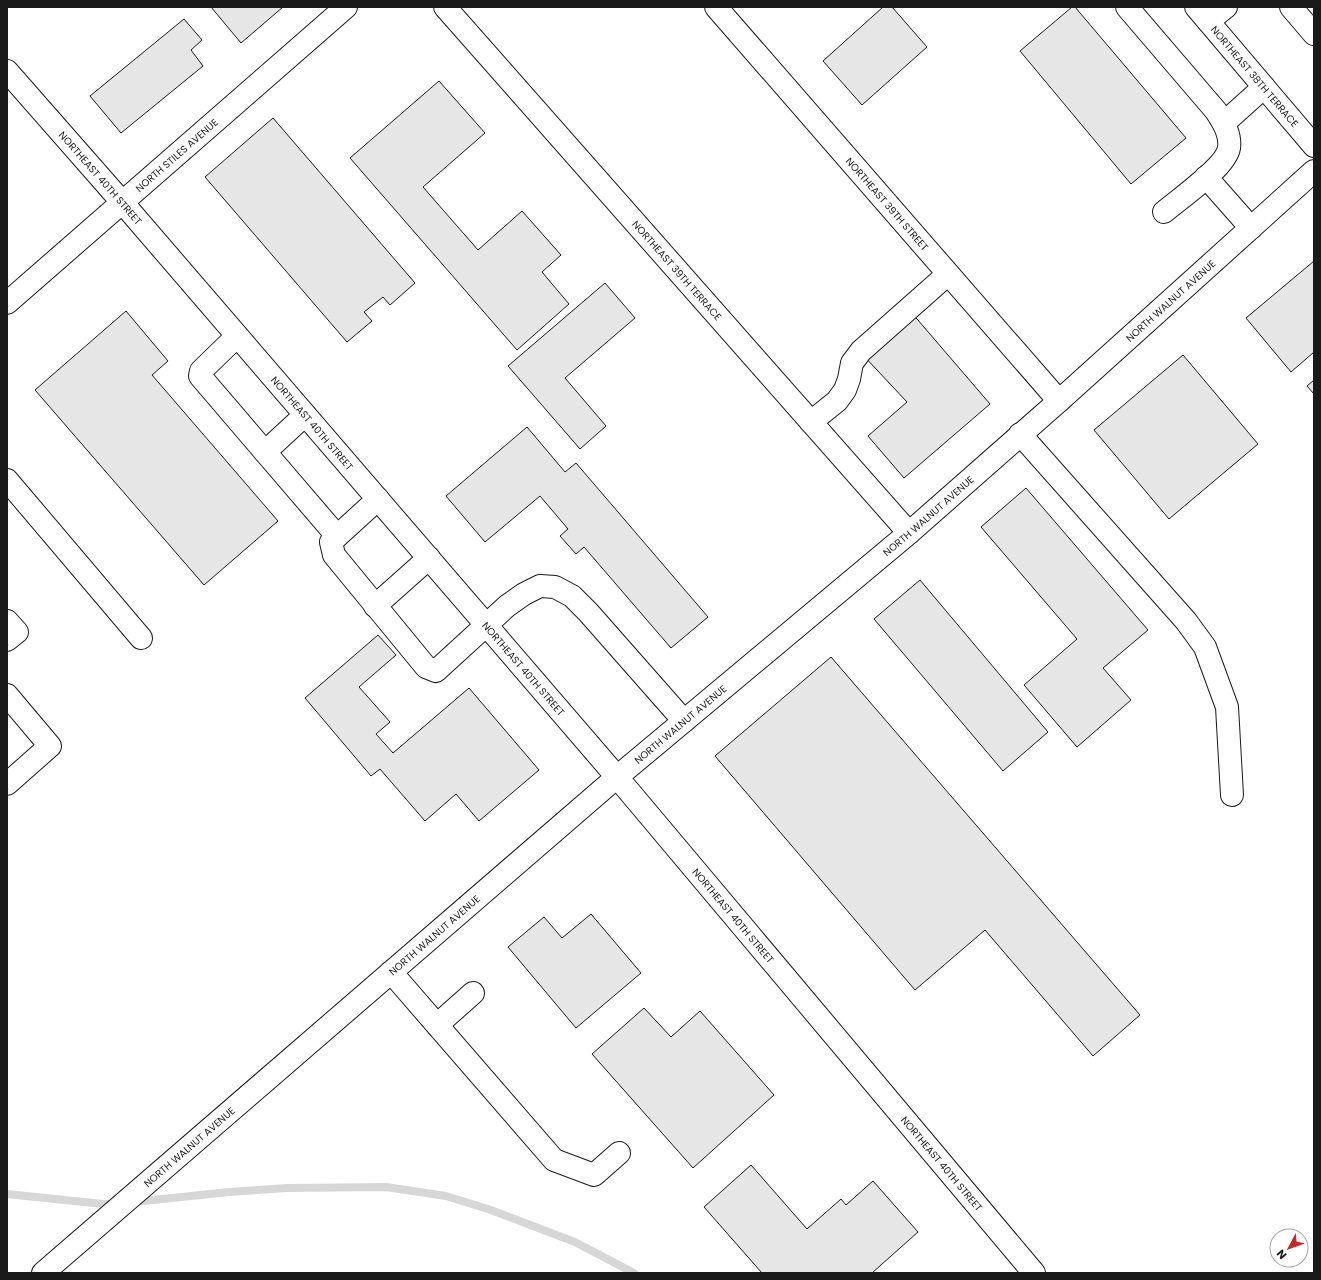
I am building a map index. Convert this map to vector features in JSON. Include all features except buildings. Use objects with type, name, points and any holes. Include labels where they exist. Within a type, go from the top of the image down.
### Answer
[{"type":"street","name":"NORTH STILES AVENUE","points":[[7,303],[346,7]]},
{"type":"street","name":"NORTHEAST 39TH TERRACE","points":[[445,7],[909,533]]},
{"type":"street","name":"NORTHEAST 39TH STREET","points":[[716,7],[1058,401]]},
{"type":"street","points":[[1127,7],[1216,111],[1224,123],[1229,138],[1229,149],[1222,162],[1206,178],[1164,212]]},
{"type":"street","points":[[1202,14],[1226,7]]},
{"type":"street","points":[[1291,7],[1314,34]]},
{"type":"street","name":"NORTHEAST 38TH TERRACE","points":[[1202,14],[1314,146]]},
{"type":"street","name":"NORTHEAST 40TH STREET","points":[[7,71],[238,336],[617,777],[1034,1273]]},
{"type":"street","points":[[1224,123],[1264,87]]},
{"type":"street","name":"NORTH WALNUT AVENUE","points":[[43,1273],[617,777],[909,533],[1314,171]]},
{"type":"street","points":[[1206,178],[1251,228]]},
{"type":"street","points":[[811,422],[837,401],[845,390],[852,363],[861,351],[948,274]]},
{"type":"street","points":[[238,336],[208,363],[201,371],[200,376],[337,536]]},
{"type":"street","points":[[265,452],[306,415]]},
{"type":"street","points":[[1020,434],[1186,621],[1205,648],[1227,707],[1232,795]]},
{"type":"street","points":[[7,480],[140,638]]},
{"type":"street","points":[[378,499],[331,542],[334,555],[426,667],[436,671],[507,606],[524,594],[540,586],[555,587],[572,596],[588,612],[684,721]]},
{"type":"street","points":[[375,606],[429,558]]},
{"type":"street","points":[[7,620],[16,632],[7,640]]},
{"type":"street","points":[[7,695],[50,746],[7,784]]},
{"type":"street","points":[[391,972],[554,1160],[594,1175],[619,1153]]},
{"type":"street","points":[[437,1025],[473,993]]},
{"type":"waterway","points":[[134,1202],[229,1192],[287,1188],[386,1187],[446,1196],[488,1209],[575,1242],[634,1273]]},
{"type":"waterway","points":[[7,1194],[116,1204]]}]
